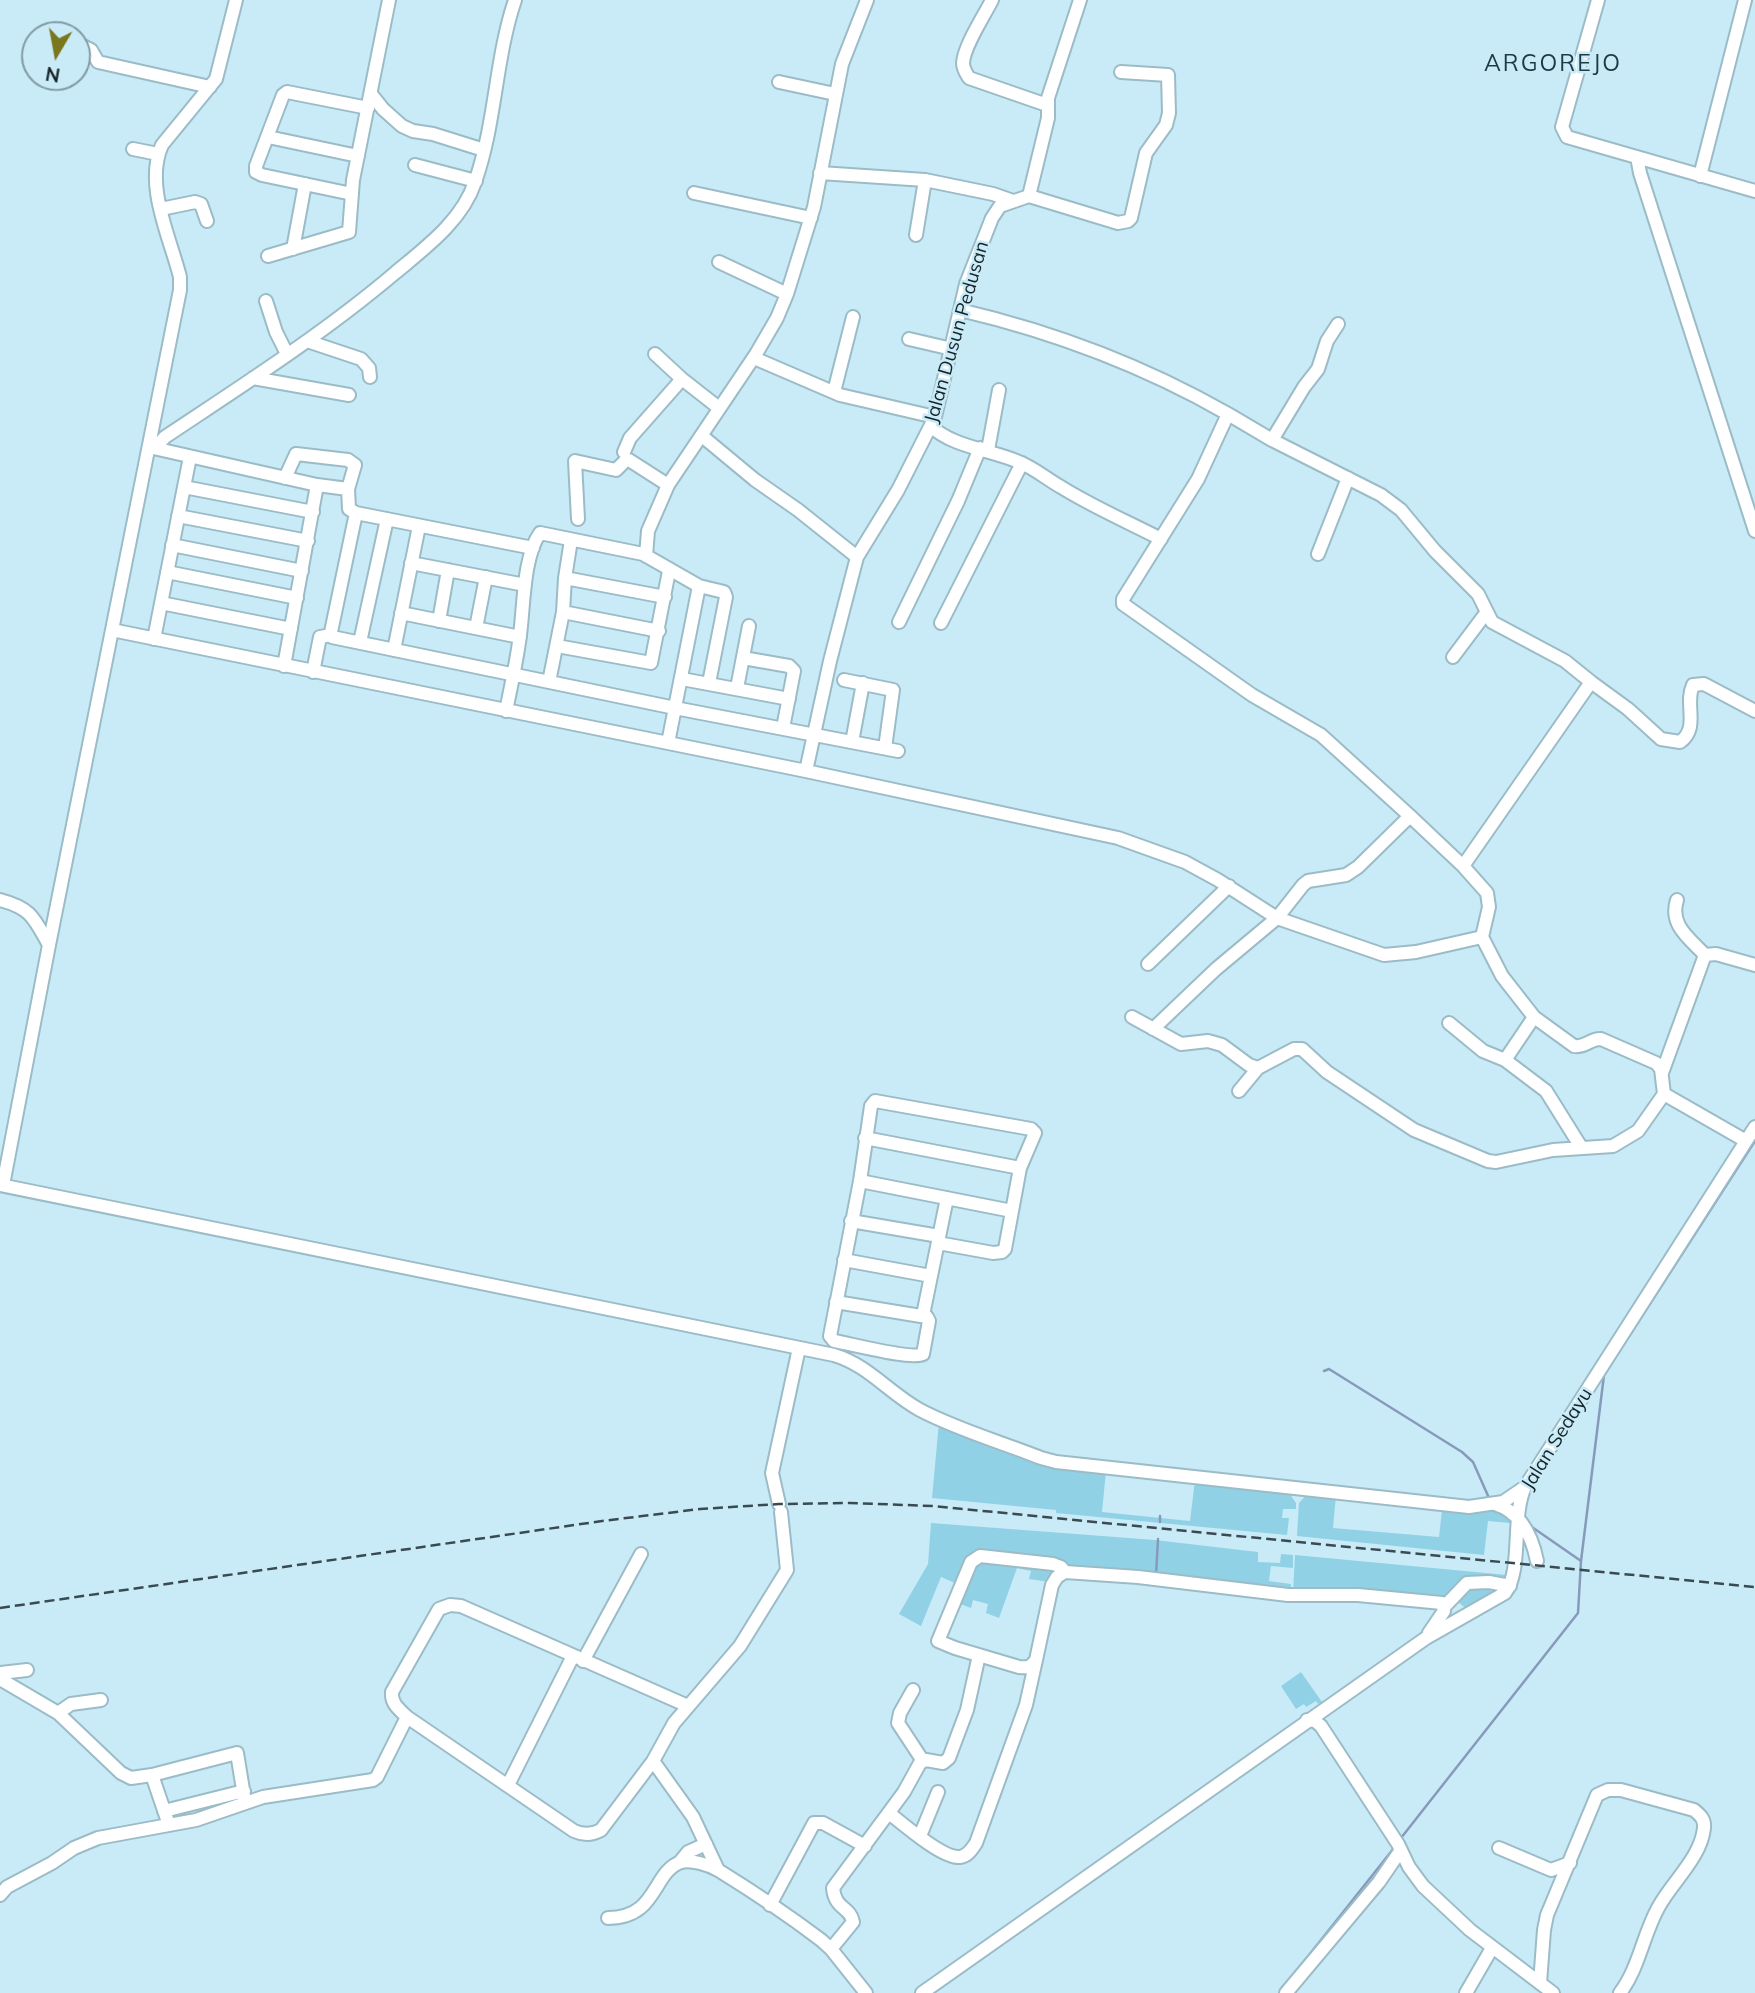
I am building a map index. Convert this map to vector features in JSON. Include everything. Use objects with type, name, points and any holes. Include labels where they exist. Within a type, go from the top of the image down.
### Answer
[{"type":"street","points":[[236,0],[216,79],[158,153],[156,180],[161,209],[180,277],[180,290],[152,448],[112,630],[2,1185],[834,1355],[855,1363],[902,1399],[930,1415],[1056,1462],[1469,1507],[1510,1499],[1525,1487]]},
{"type":"street","points":[[268,256],[347,234],[350,230],[358,156],[389,0]]},
{"type":"street","points":[[152,448],[353,309],[439,236],[464,205],[476,181],[515,0]]},
{"type":"street","points":[[646,556],[648,531],[668,485],[754,358],[777,318],[787,294],[811,218],[842,64],[867,0]]},
{"type":"street","points":[[992,0],[966,51],[963,63],[966,74],[970,78],[1047,105]]},
{"type":"street","points":[[1080,0],[1047,105],[1048,117],[1029,196],[1118,223],[1128,222],[1131,218],[1146,153],[1166,125],[1170,103],[1168,75],[1121,72]]},
{"type":"street","points":[[1598,0],[1562,127],[1563,133],[1567,137],[1700,176],[1754,187]]},
{"type":"street","points":[[1700,176],[1745,0]]},
{"type":"street","points":[[91,50],[98,62],[210,87]]},
{"type":"street","points":[[779,82],[835,94]]},
{"type":"street","points":[[352,194],[262,176],[256,172],[256,166],[282,97],[287,92],[368,108]]},
{"type":"street","points":[[371,94],[402,126],[484,150]]},
{"type":"street","points":[[268,137],[358,156]]},
{"type":"street","points":[[133,149],[158,153]]},
{"type":"street","points":[[1637,157],[1755,531]]},
{"type":"street","points":[[415,165],[476,181]]},
{"type":"street","points":[[820,173],[925,180],[993,194],[1014,202]]},
{"type":"street","points":[[916,235],[925,180]]},
{"type":"street","points":[[293,249],[305,184]]},
{"type":"street","points":[[694,193],[811,218]]},
{"type":"street","name":"Jalan Dusun Pedusan","points":[[806,771],[830,661],[857,557],[898,490],[933,422],[960,310],[977,252],[992,218],[1000,206],[1029,196]]},
{"type":"street","points":[[161,209],[195,202],[201,204],[207,221]]},
{"type":"street","points":[[719,262],[787,294]]},
{"type":"street","points":[[266,301],[276,332],[287,354]]},
{"type":"street","points":[[960,310],[1043,331],[1180,387],[1272,440],[1381,495],[1401,510],[1434,551],[1478,593],[1492,622],[1565,661],[1628,709],[1661,739],[1680,742],[1689,733],[1689,693],[1697,683],[1704,684],[1755,711]]},
{"type":"street","points":[[834,392],[853,317]]},
{"type":"street","points":[[1272,440],[1318,369],[1328,341],[1338,324]]},
{"type":"street","points":[[909,339],[952,349]]},
{"type":"street","points":[[307,341],[361,359],[369,368],[370,377]]},
{"type":"street","points":[[656,354],[719,408]]},
{"type":"street","points":[[754,358],[834,392],[933,422],[940,435],[1022,463],[1061,488],[1161,539]]},
{"type":"street","points":[[253,378],[349,395]]},
{"type":"street","points":[[624,452],[631,438],[682,379]]},
{"type":"street","points":[[899,622],[984,449],[999,390]]},
{"type":"street","points":[[1228,414],[1198,480],[1123,599],[1125,607],[1252,695],[1321,735],[1463,866],[1488,897],[1485,941],[1502,976],[1534,1017],[1574,1046],[1581,1047],[1595,1039],[1601,1039],[1656,1063],[1662,1073]]},
{"type":"street","points":[[702,436],[857,557]]},
{"type":"street","points":[[152,448],[317,485],[348,489]]},
{"type":"street","points":[[285,478],[296,454],[348,460],[355,466],[348,489],[349,509],[356,513],[533,548]]},
{"type":"street","points":[[154,639],[190,457]]},
{"type":"street","points":[[578,519],[575,461],[617,470],[629,460],[668,485]]},
{"type":"street","points":[[941,623],[1022,463]]},
{"type":"street","points":[[1318,554],[1348,478]]},
{"type":"street","points":[[284,666],[317,485]]},
{"type":"street","points":[[184,487],[313,512]]},
{"type":"street","points":[[331,635],[356,513]]},
{"type":"street","points":[[178,516],[308,541]]},
{"type":"street","points":[[360,642],[387,519]]},
{"type":"street","points":[[394,650],[419,526]]},
{"type":"street","points":[[506,711],[533,548],[540,533],[646,556],[699,586],[721,590],[726,597],[709,683]]},
{"type":"street","points":[[549,682],[563,612],[571,540]]},
{"type":"street","points":[[172,545],[302,571]]},
{"type":"street","points":[[411,563],[526,585]]},
{"type":"street","points":[[439,621],[448,570]]},
{"type":"street","points":[[557,646],[649,664],[653,662],[669,571]]},
{"type":"street","points":[[167,572],[297,598]]},
{"type":"street","points":[[476,628],[486,577]]},
{"type":"street","points":[[565,578],[665,597]]},
{"type":"street","points":[[668,743],[699,586]]},
{"type":"street","points":[[161,603],[291,629]]},
{"type":"street","points":[[563,612],[659,631]]},
{"type":"street","points":[[401,613],[520,636]]},
{"type":"street","points":[[1452,657],[1486,613]]},
{"type":"street","points":[[737,688],[749,626]]},
{"type":"street","points":[[112,630],[806,771],[1130,841],[1185,862],[1229,886],[1277,918],[1384,955],[1485,941]]},
{"type":"street","points":[[313,672],[320,637],[331,635],[513,675],[898,751]]},
{"type":"street","points":[[743,658],[792,668],[794,674],[783,729]]},
{"type":"street","points":[[682,678],[789,699]]},
{"type":"street","points":[[844,680],[891,689],[894,692],[885,748]]},
{"type":"street","points":[[1463,866],[1591,682]]},
{"type":"street","points":[[852,742],[863,683]]},
{"type":"street","points":[[1157,1025],[1216,969],[1277,918],[1308,881],[1340,876],[1358,867],[1410,816]]},
{"type":"street","points":[[1148,964],[1229,886]]},
{"type":"street","points":[[0,900],[20,905],[29,911],[49,945]]},
{"type":"street","points":[[1677,900],[1674,913],[1677,923],[1705,955]]},
{"type":"street","points":[[1705,955],[1716,954],[1755,965]]},
{"type":"street","points":[[1239,1091],[1258,1068],[1294,1049],[1302,1049],[1327,1072],[1414,1129],[1482,1160],[1496,1162],[1581,1147],[1602,1149],[1625,1141],[1638,1131],[1664,1094],[1662,1073],[1705,955]]},
{"type":"street","points":[[1132,1017],[1157,1025],[1181,1044],[1208,1041],[1222,1045],[1249,1065],[1258,1068]]},
{"type":"street","points":[[1505,1060],[1534,1017]]},
{"type":"street","points":[[1449,1023],[1483,1051],[1505,1060],[1546,1091],[1581,1147]]},
{"type":"street","points":[[1664,1094],[1746,1141]]},
{"type":"street","points":[[836,1301],[923,1315],[929,1321],[921,1356],[831,1339],[830,1332],[851,1221],[860,1181],[872,1103],[879,1100],[1031,1129],[1035,1133],[1020,1168],[1005,1249],[1002,1252],[993,1253],[851,1221]]},
{"type":"street","name":"Jalan Sedayu","points":[[1510,1587],[1518,1518],[1525,1487],[1755,1127]]},
{"type":"street","points":[[865,1138],[1020,1168]]},
{"type":"street","points":[[860,1181],[1012,1211]]},
{"type":"street","points":[[923,1315],[947,1198]]},
{"type":"street","points":[[844,1260],[931,1276]]},
{"type":"street","points":[[855,1363],[858,1345]]},
{"type":"street","points":[[688,1706],[473,1609],[450,1605],[439,1609],[392,1692],[391,1699],[407,1717],[574,1831],[581,1834],[601,1830],[653,1761],[666,1735],[740,1646],[787,1570],[778,1492],[772,1473],[799,1348]]},
{"type":"street","points":[[871,1374],[877,1349]]},
{"type":"street","points":[[1495,1504],[1508,1509],[1518,1518],[1532,1541],[1537,1561]]},
{"type":"street","points":[[508,1785],[578,1658],[641,1554]]},
{"type":"street","points":[[1036,1660],[1027,1668],[938,1641],[974,1558],[980,1556],[1054,1564],[1065,1572]]},
{"type":"street","points":[[889,1813],[953,1856],[969,1853],[976,1843],[1026,1705],[1052,1585],[1057,1577],[1065,1572],[1138,1577],[1288,1595],[1359,1595],[1437,1601],[1445,1606]]},
{"type":"street","points":[[1426,1638],[1442,1616],[1445,1606],[1467,1583],[1477,1581],[1510,1587]]},
{"type":"street","points":[[922,1993],[1307,1720],[1426,1638],[1499,1598],[1510,1587]]},
{"type":"street","points":[[913,1690],[900,1713],[898,1723],[923,1760],[939,1763],[949,1758],[967,1710],[979,1655]]},
{"type":"street","points":[[0,1673],[27,1670]]},
{"type":"street","points":[[0,1679],[58,1713],[121,1773],[131,1778],[237,1753],[244,1797]]},
{"type":"street","points":[[58,1713],[71,1704],[101,1700]]},
{"type":"street","points":[[1332,1741],[1327,1719],[1335,1702]]},
{"type":"street","points":[[164,1811],[244,1797],[263,1797],[373,1780],[407,1717]]},
{"type":"street","points":[[1307,1720],[1318,1723],[1332,1741],[1423,1886],[1470,1930],[1553,1993]]},
{"type":"street","points":[[831,1949],[853,1922],[850,1914],[837,1904],[834,1888],[889,1813],[923,1760]]},
{"type":"street","points":[[653,1761],[693,1817],[723,1876],[770,1905],[831,1949],[866,1993]]},
{"type":"street","points":[[152,1775],[169,1825]]},
{"type":"street","points":[[1540,1983],[1544,1930],[1555,1894],[1597,1795],[1602,1791],[1621,1790],[1694,1810],[1702,1818],[1704,1827],[1699,1844],[1656,1911],[1634,1968],[1620,1993]]},
{"type":"street","points":[[920,1836],[938,1791]]},
{"type":"street","points":[[0,1895],[7,1887],[86,1842],[224,1811],[244,1797]]},
{"type":"street","points":[[770,1905],[814,1823],[823,1823],[865,1846]]},
{"type":"street","points":[[608,1918],[623,1918],[633,1914],[653,1895],[669,1871],[688,1852],[706,1844]]},
{"type":"street","points":[[1499,1848],[1551,1870],[1570,1863]]},
{"type":"street","points":[[1293,1991],[1401,1850]]},
{"type":"street","points":[[679,1863],[696,1862],[718,1870]]},
{"type":"street","points":[[1466,1993],[1492,1948]]},
{"type":"shaded area","points":[[939,1422],[1106,1471],[1102,1512],[1190,1521],[1195,1480],[1287,1490],[1296,1503],[1296,1509],[1283,1509],[1282,1518],[1289,1518],[1287,1535],[932,1498]]},
{"type":"shaded area","points":[[1309,1492],[1336,1495],[1333,1528],[1439,1537],[1442,1510],[1473,1514],[1498,1509],[1511,1516],[1510,1523],[1488,1521],[1484,1555],[1297,1536],[1299,1503]]},
{"type":"shaded area","points":[[931,1523],[1155,1540],[1258,1552],[1258,1562],[1280,1563],[1281,1554],[1293,1555],[1293,1568],[1271,1566],[1269,1581],[1291,1584],[1290,1592],[1068,1569],[1049,1582],[1029,1579],[1031,1571],[1017,1568],[999,1618],[986,1613],[988,1604],[973,1600],[971,1608],[955,1602],[962,1586],[941,1577],[921,1626],[899,1614],[928,1564]]},
{"type":"shaded area","points":[[1295,1555],[1507,1575],[1506,1581],[1476,1578],[1442,1600],[1293,1593]]},
{"type":"shaded area","points":[[1469,1587],[1502,1588],[1468,1610],[1454,1599]]},
{"type":"shaded area","points":[[1301,1672],[1322,1702],[1318,1704],[1316,1701],[1306,1707],[1304,1704],[1296,1709],[1281,1686]]},
{"type":"waterway","points":[[1401,1838],[1578,1613],[1581,1561],[1604,1375],[1755,1141]]},
{"type":"waterway","points":[[1324,1371],[1329,1369],[1462,1452],[1473,1462],[1489,1498]]},
{"type":"waterway","points":[[1496,1510],[1507,1517]]},
{"type":"waterway","points":[[1160,1516],[1160,1522]]},
{"type":"waterway","points":[[1529,1525],[1581,1561]]},
{"type":"waterway","points":[[1156,1575],[1158,1539]]},
{"type":"waterway","points":[[1290,1979],[1394,1848]]},
{"type":"railway","points":[[0,1608],[602,1521],[700,1509],[850,1503],[933,1506],[1755,1587]]},
{"type":"district","name":"ARGOREJO","points":[[1553,64]]}]
